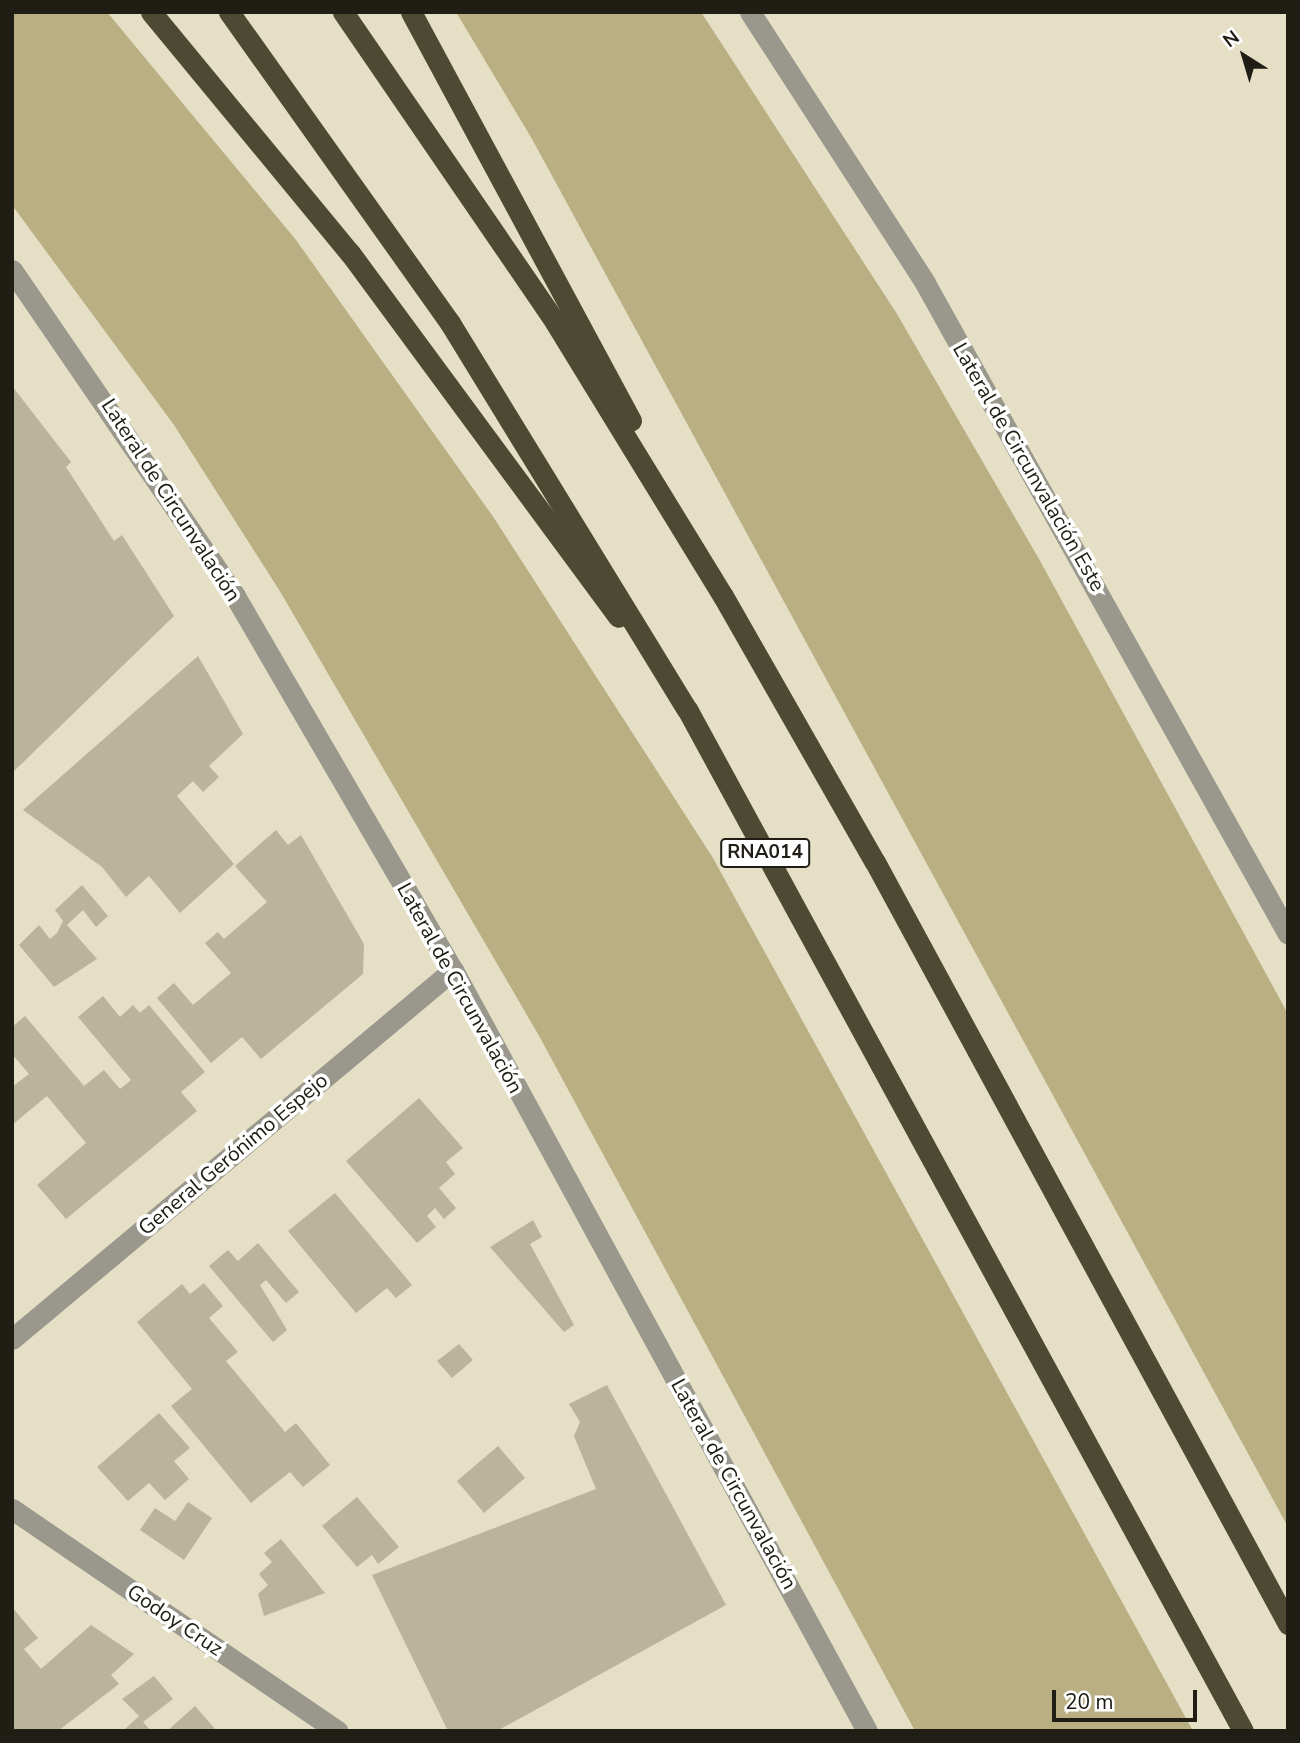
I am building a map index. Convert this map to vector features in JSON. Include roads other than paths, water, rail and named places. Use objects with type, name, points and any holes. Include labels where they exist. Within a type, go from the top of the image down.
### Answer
[{"type":"highway","points":[[151,12],[349,253],[687,709]]},
{"type":"highway","name":"RNA014","points":[[229,12],[450,323],[687,709],[1243,1731]]},
{"type":"highway","points":[[343,12],[555,322],[723,596]]},
{"type":"highway","points":[[411,12],[723,596],[875,862],[1288,1623]]},
{"type":"street","name":"Lateral de Circunvalación Este","points":[[750,12],[932,295],[1288,934]]},
{"type":"street","name":"Lateral de Circunvalación","points":[[12,270],[192,525],[453,970],[867,1731]]},
{"type":"street","name":"General Gerónimo Espejo","points":[[12,1339],[453,970]]},
{"type":"street","name":"Godoy Cruz","points":[[12,1509],[338,1731]]}]
